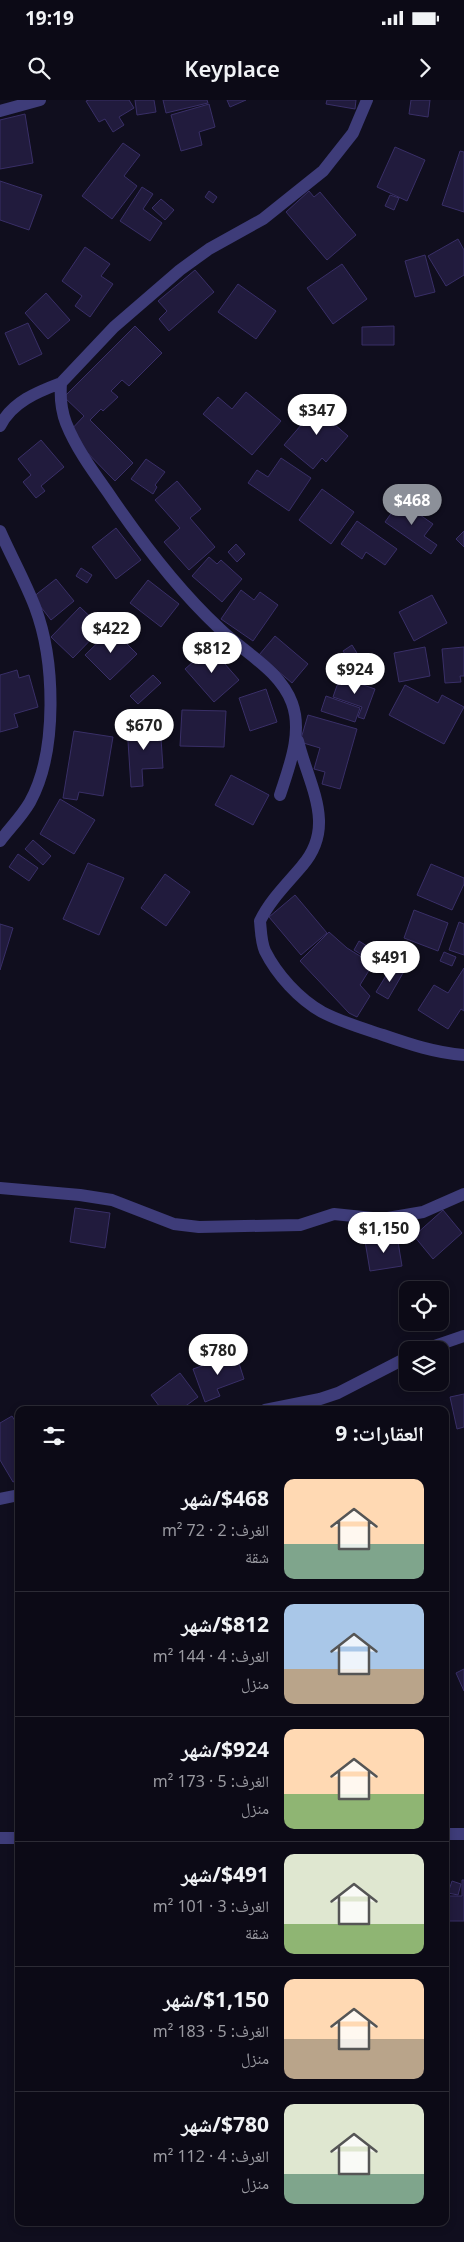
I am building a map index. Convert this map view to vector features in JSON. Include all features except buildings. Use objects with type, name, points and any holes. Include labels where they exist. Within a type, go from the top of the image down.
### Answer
[{"type":"street","points":[[0,111],[40,100]]},
{"type":"street","points":[[0,426],[5,417],[24,400],[61,383],[114,327],[180,270],[218,244],[263,219],[324,171],[353,133],[367,100]]},
{"type":"street","points":[[61,383],[61,405],[66,423],[78,448],[145,545],[187,596],[220,630],[265,667],[287,692],[296,717],[294,752],[280,795]]},
{"type":"street","points":[[0,531],[27,586],[43,632],[50,671],[50,693],[47,745],[38,783],[22,815],[0,841]]},
{"type":"street","points":[[295,732],[318,807],[319,835],[309,858],[275,896],[260,922],[265,952],[284,979],[308,1003],[337,1019],[448,1054],[464,1055]]},
{"type":"street","points":[[0,1188],[80,1195],[112,1200],[174,1224],[199,1227],[300,1225],[334,1214],[382,1219],[423,1212],[464,1194]]},
{"type":"street","points":[[449,1341],[464,1336]]},
{"type":"street","points":[[285,1406],[320,1399],[338,1393],[399,1362]]},
{"type":"street","points":[[0,1499],[15,1496]]},
{"type":"street","points":[[449,1834],[464,1834]]},
{"type":"street","points":[[0,1838],[15,1838]]}]
